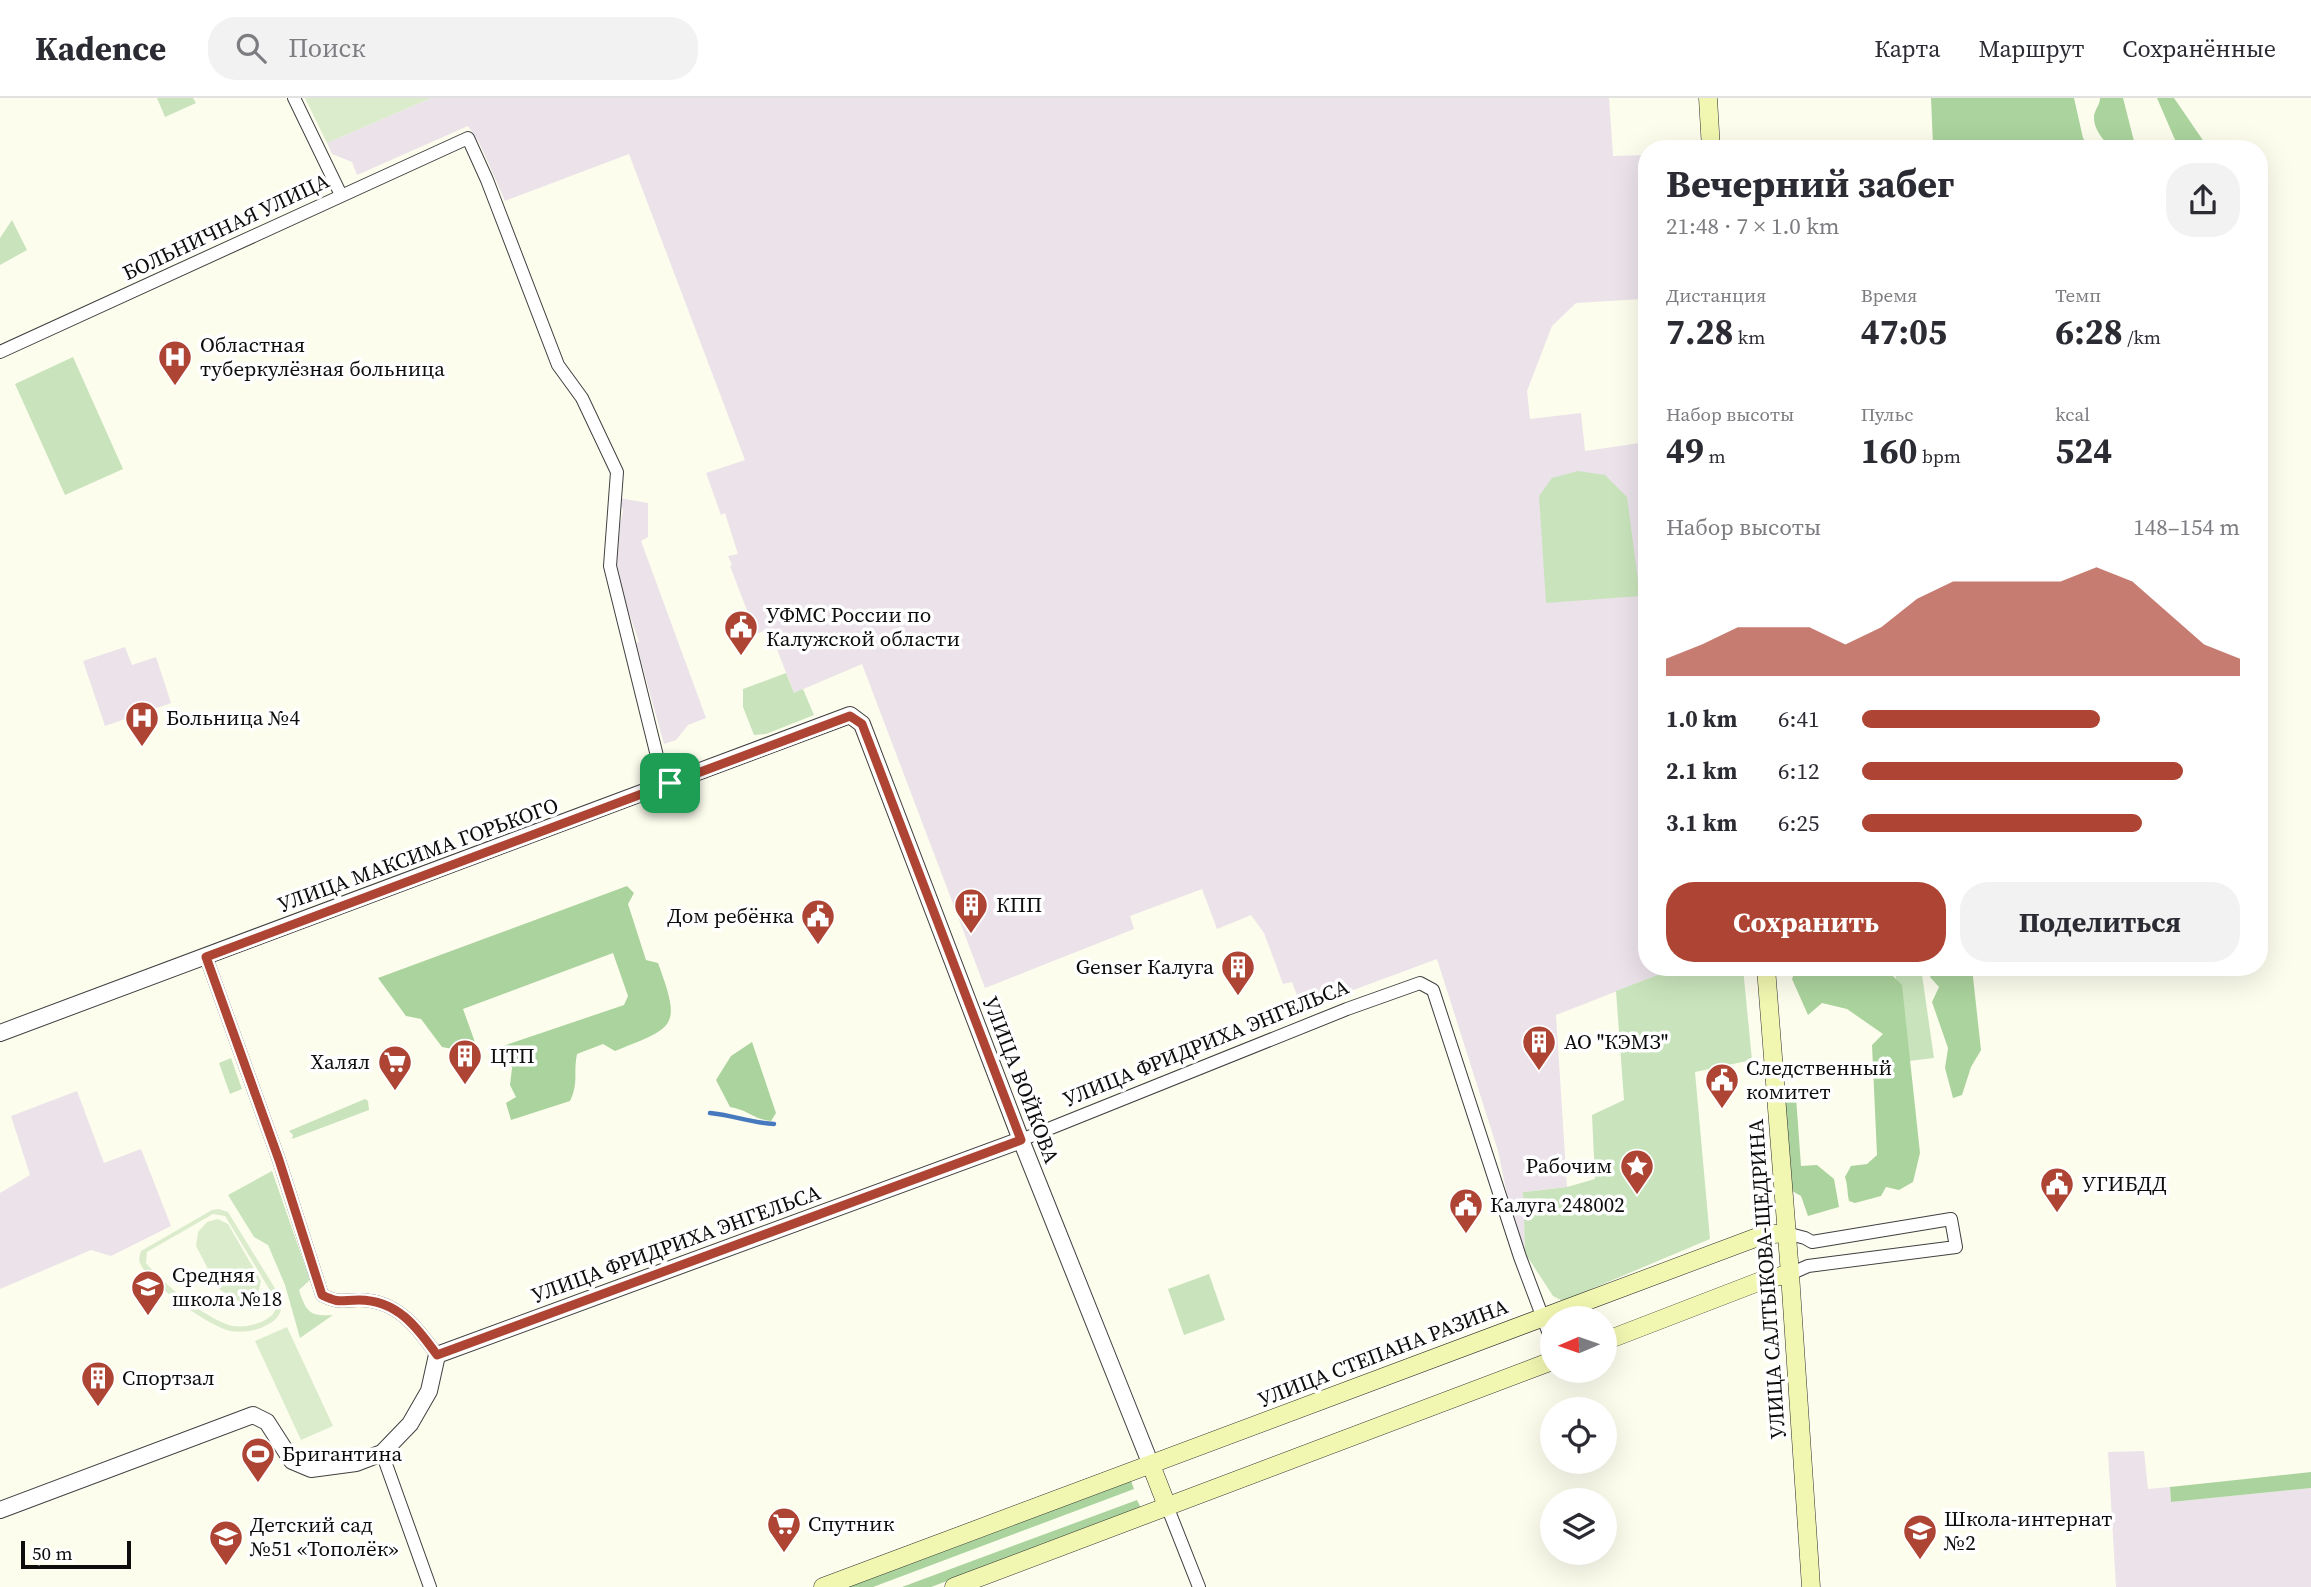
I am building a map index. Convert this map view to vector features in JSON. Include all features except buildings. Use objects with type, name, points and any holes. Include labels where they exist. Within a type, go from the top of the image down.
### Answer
[{"type":"main road","points":[[1708,98],[1710,140]]},
{"type":"main road","name":"УЛИЦА САЛТЫКОВА-ЩЕДРИНА","points":[[1767,976],[1811,1587]]},
{"type":"main road","name":"УЛИЦА СТЕПАНА РАЗИНА","points":[[1575,1306],[1763,1235],[1786,1233]]},
{"type":"main road","name":"УЛИЦА СТЕПАНА РАЗИНА","points":[[1617,1336],[1766,1279],[1790,1274]]},
{"type":"main road","name":"УЛИЦА СТЕПАНА РАЗИНА","points":[[823,1587],[1540,1319]]},
{"type":"main road","points":[[954,1587],[1540,1366]]},
{"type":"main road","points":[[1150,1465],[1167,1506]]},
{"type":"street","points":[[294,98],[341,195]]},
{"type":"street","name":"БОЛЬНИЧНАЯ УЛИЦА","points":[[0,352],[468,138],[487,180],[558,365],[582,398],[617,472],[610,566],[657,756],[670,783]]},
{"type":"street","name":"УЛИЦА МАКСИМА ГОРЬКОГО","points":[[0,1033],[850,716]]},
{"type":"street","name":"УЛИЦА ВОЙКОВА","points":[[850,716],[862,724],[1021,1140],[1150,1465]]},
{"type":"street","points":[[0,1510],[253,1415],[267,1422],[292,1461],[311,1469],[356,1463],[382,1453],[410,1424],[429,1391],[437,1355],[415,1324],[389,1304],[361,1300],[337,1302],[322,1295],[279,1160],[206,957]]},
{"type":"street","name":"УЛИЦА ФРИДРИХА ЭНГЕЛЬСА","points":[[437,1355],[1021,1140],[1359,1004],[1420,983],[1433,990],[1520,1257],[1540,1310]]},
{"type":"street","name":"УЛИЦА СТЕПАНА РАЗИНА","points":[[1786,1233],[1812,1242],[1951,1219],[1956,1247],[1808,1266],[1790,1274]]},
{"type":"street","points":[[382,1453],[430,1587]]},
{"type":"street","points":[[1167,1506],[1199,1587]]},
{"type":"shaded area","points":[[431,98],[1609,98],[1613,156],[1638,155],[1638,299],[1576,303],[1552,326],[1527,391],[1530,419],[1581,413],[1585,451],[1638,443],[1638,976],[1656,976],[1556,1015],[1567,1187],[1523,1192],[1525,1253],[1520,1257],[1498,1151],[1437,959],[1302,1009],[1292,982],[1283,984],[1264,933],[1251,915],[1217,929],[1202,889],[1130,916],[1134,929],[985,988],[862,664],[794,693],[769,629],[756,634],[730,566],[732,565],[728,556],[738,554],[725,513],[721,515],[706,473],[745,460],[629,154],[505,201],[479,142],[468,126],[357,175],[352,162],[332,154],[327,143]]},
{"type":"shaded area","points":[[619,498],[648,503],[648,537],[641,541],[706,718],[688,725],[676,740],[664,744],[617,565],[623,511]]},
{"type":"shaded area","points":[[125,647],[132,665],[156,657],[171,703],[105,726],[83,661]]},
{"type":"shaded area","points":[[77,1091],[104,1163],[141,1149],[171,1226],[111,1256],[91,1250],[0,1289],[0,1193],[30,1175],[11,1116]]},
{"type":"shaded area","points":[[2144,1451],[2148,1489],[2170,1487],[2171,1502],[2311,1488],[2311,1587],[2116,1587],[2108,1452]]},
{"type":"green space","points":[[157,98],[193,98],[196,103],[165,117]]},
{"type":"green space","points":[[305,98],[431,98],[327,143]]},
{"type":"green space","points":[[1931,98],[2074,98],[2084,140],[1933,140]]},
{"type":"green space","points":[[2100,98],[2123,98],[2134,140],[2104,140],[2094,121]]},
{"type":"green space","points":[[2157,98],[2174,98],[2203,140],[2175,140]]},
{"type":"green space","points":[[12,220],[27,250],[0,265],[0,238]]},
{"type":"green space","points":[[73,357],[123,469],[65,495],[15,384]]},
{"type":"green space","points":[[1578,471],[1605,475],[1627,497],[1638,596],[1546,603],[1539,496],[1552,478]]},
{"type":"green space","points":[[786,673],[794,693],[803,689],[814,715],[766,734],[754,735],[743,707],[743,689]]},
{"type":"green space","points":[[627,886],[634,893],[628,904],[646,960],[658,963],[666,984],[671,1013],[661,1030],[635,1043],[615,1051],[603,1044],[577,1054],[570,1101],[511,1120],[506,1103],[516,1097],[510,1085],[512,1068],[503,1046],[624,1005],[628,996],[613,953],[463,1009],[476,1045],[458,1050],[442,1047],[421,1019],[406,1016],[378,978]]},
{"type":"green space","points":[[1655,976],[1744,976],[1752,1060],[1695,1072],[1710,1239],[1563,1301],[1553,1296],[1525,1253],[1523,1192],[1567,1187],[1595,1179],[1592,1115],[1624,1100],[1616,991]]},
{"type":"green space","points":[[1793,976],[1893,976],[1902,985],[1920,1153],[1913,1182],[1899,1190],[1886,1187],[1881,1196],[1855,1203],[1849,1201],[1845,1177],[1851,1166],[1867,1164],[1877,1155],[1872,1045],[1883,1034],[1847,1009],[1822,1003],[1808,1015]]},
{"type":"green space","points":[[1895,976],[1922,976],[1934,1058],[1909,1061],[1903,1002]]},
{"type":"green space","points":[[1973,976],[1981,1050],[1971,1067],[1962,1095],[1953,1098],[1945,1068],[1948,1048],[1932,1002],[1939,987],[1930,977]]},
{"type":"green space","points":[[752,1042],[776,1113],[771,1121],[730,1107],[716,1080],[731,1056]]},
{"type":"green space","points":[[231,1058],[242,1089],[230,1094],[219,1063]]},
{"type":"green space","points":[[1796,1097],[1801,1166],[1817,1165],[1834,1179],[1839,1207],[1808,1216],[1801,1196],[1792,1191],[1785,1098]]},
{"type":"green space","points":[[365,1099],[368,1101],[369,1110],[292,1139],[293,1135],[289,1131]]},
{"type":"green space","points":[[272,1171],[310,1280],[299,1290],[304,1303],[314,1314],[333,1315],[300,1338],[285,1285],[268,1245],[254,1237],[228,1195]]},
{"type":"green space","points":[[212,1210],[228,1212],[281,1298],[279,1314],[275,1320],[263,1327],[240,1332],[220,1328],[169,1294],[141,1265],[141,1251]],"holes":[[[213,1214],[225,1216],[277,1302],[272,1315],[253,1325],[229,1325],[207,1314],[173,1290],[146,1263],[147,1252]]]},
{"type":"green space","points":[[218,1219],[228,1224],[261,1281],[258,1293],[249,1304],[233,1299],[218,1288],[196,1246],[198,1232],[207,1222]]},
{"type":"green space","points":[[1209,1274],[1225,1320],[1184,1335],[1168,1289]]},
{"type":"green space","points":[[287,1327],[333,1426],[301,1440],[255,1341]]},
{"type":"green space","points":[[2311,1472],[2311,1488],[2171,1502],[2170,1487]]},
{"type":"green space","points":[[1130,1478],[1134,1489],[873,1587],[838,1587]]},
{"type":"green space","points":[[1137,1500],[1141,1508],[931,1587],[902,1587]]},
{"type":"waterway","points":[[710,1113],[774,1124]]},
{"type":"place","name":"Областная туберкулёзная больница","points":[[175,387]]},
{"type":"place","name":"УФМС России по Калужской области","points":[[741,657]]},
{"type":"place","name":"Больница №4","points":[[142,748]]},
{"type":"place","name":"КПП","points":[[971,935]]},
{"type":"place","name":"Дом ребёнка","points":[[818,946]]},
{"type":"place","name":"Genser Калуга","points":[[1238,997]]},
{"type":"place","name":"АО \"КЭМЗ\"","points":[[1539,1072]]},
{"type":"place","name":"ЦТП","points":[[465,1086]]},
{"type":"place","name":"Халял","points":[[395,1092]]},
{"type":"place","name":"Следственный комитет","points":[[1722,1110]]},
{"type":"place","name":"Рабочим","points":[[1637,1196]]},
{"type":"place","name":"УГИБДД","points":[[2057,1214]]},
{"type":"place","name":"Калуга 248002","points":[[1466,1235]]},
{"type":"place","name":"Средняя школа №18","points":[[148,1317]]},
{"type":"place","name":"Спортзал","points":[[98,1408]]},
{"type":"place","name":"Бригантина","points":[[258,1484]]},
{"type":"place","name":"Спутник","points":[[784,1554]]},
{"type":"place","name":"Школа-интернат №2","points":[[1920,1561]]},
{"type":"place","name":"Детский сад №51 «Тополёк»","points":[[226,1567]]},
{"type":"route","points":[[850,716],[862,724],[1021,1140],[437,1355],[415,1324],[389,1304],[361,1300],[337,1302],[322,1295],[279,1160],[206,957],[670,783],[850,716]]}]
